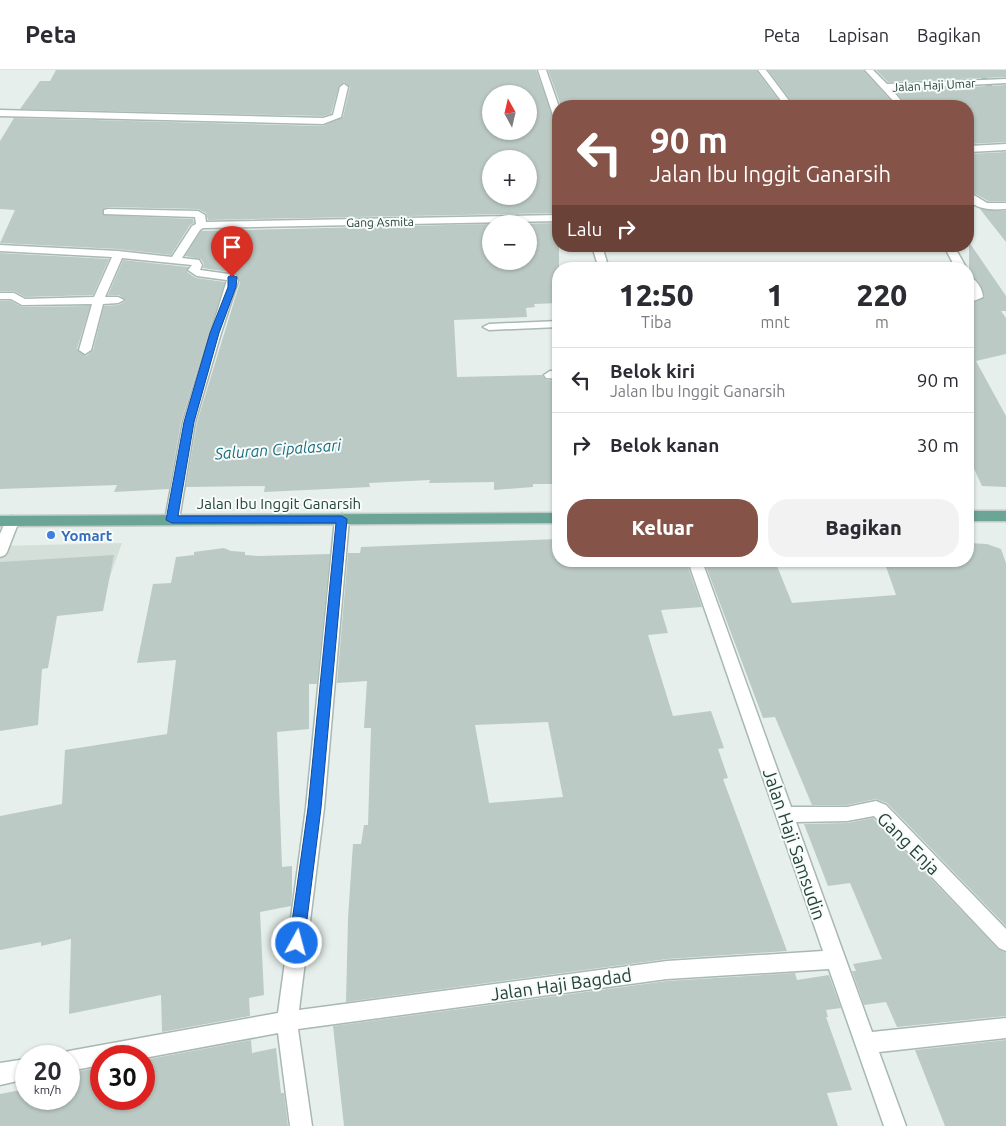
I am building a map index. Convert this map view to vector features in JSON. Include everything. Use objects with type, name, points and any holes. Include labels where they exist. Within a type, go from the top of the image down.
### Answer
[{"type":"main road","points":[[974,516],[1006,516]]},
{"type":"main road","name":"Jalan Ibu Inggit Ganarsih","points":[[6,521],[552,518]]},
{"type":"street","points":[[542,70],[552,101]]},
{"type":"street","points":[[762,70],[784,100]]},
{"type":"street","name":"Jalan Haji Umar","points":[[869,70],[885,87],[1006,80]]},
{"type":"street","points":[[0,114],[323,121],[337,117],[344,87]]},
{"type":"street","points":[[885,87],[897,100]]},
{"type":"street","points":[[974,148],[1006,147]]},
{"type":"street","points":[[974,202],[981,206],[1006,206]]},
{"type":"street","points":[[108,212],[198,214],[201,217],[201,225],[196,228],[175,260]]},
{"type":"street","name":"Gang Asmita","points":[[201,225],[552,218]]},
{"type":"street","points":[[0,248],[118,254],[195,262],[193,270],[197,273],[232,277],[233,281],[214,333],[189,422],[172,520]]},
{"type":"street","points":[[85,350],[98,301],[118,254]]},
{"type":"street","points":[[974,288],[977,297],[974,298]]},
{"type":"street","points":[[0,296],[14,296],[22,302],[118,300]]},
{"type":"street","points":[[489,327],[552,324]]},
{"type":"street","points":[[301,1126],[287,1021],[314,808],[342,519]]},
{"type":"street","points":[[0,552],[6,521]]},
{"type":"street","name":"Jalan Haji Samsudin","points":[[698,567],[895,1126]]},
{"type":"street","name":"Gang Enja","points":[[785,815],[847,814],[876,808],[880,810],[1006,942]]},
{"type":"street","name":"Jalan Haji Bagdad","points":[[80,1059],[287,1021],[667,970],[836,959]]},
{"type":"street","points":[[866,1043],[1006,1028]]},
{"type":"street","points":[[0,1074],[15,1071]]},
{"type":"shaded area","points":[[122,543],[101,601],[0,603],[0,546]]},
{"type":"building","points":[[56,70],[536,70],[552,115],[552,213],[208,220],[206,213],[198,209],[108,207],[103,209],[103,215],[193,219],[194,223],[190,225],[171,255],[118,249],[0,243],[15,210],[0,209],[0,141],[14,118],[323,126],[343,117],[350,87],[344,82],[339,86],[331,114],[323,116],[20,109],[40,81],[50,81]]},
{"type":"building","points":[[548,70],[756,70],[778,100],[559,100]]},
{"type":"building","points":[[768,70],[863,70],[890,100],[790,100]]},
{"type":"building","points":[[876,70],[1006,70],[1006,77],[888,82]]},
{"type":"building","points":[[1006,85],[1006,142],[974,144],[974,100],[903,100],[895,91]]},
{"type":"building","points":[[1006,152],[1006,201],[988,201],[974,193],[974,154]]},
{"type":"building","points":[[980,209],[1006,211],[1006,242]]},
{"type":"building","points":[[552,223],[552,252],[559,252],[559,262],[552,262],[552,303],[534,304],[535,307],[526,308],[527,317],[454,320],[457,377],[542,375],[546,380],[552,380],[552,484],[533,484],[533,487],[494,490],[494,482],[429,483],[430,480],[369,483],[370,487],[264,492],[265,486],[186,487],[197,422],[240,282],[236,273],[203,268],[204,264],[201,259],[185,256],[201,231],[482,224],[482,270],[537,270],[537,224]]},
{"type":"building","points":[[974,249],[1006,296],[1006,311],[1001,311],[1006,318],[1006,354],[976,361],[1006,416],[1006,487],[982,486],[974,469],[974,302],[985,297],[978,281],[974,278],[974,262],[969,262],[969,252],[974,252]]},
{"type":"building","points":[[0,253],[109,259],[93,295],[25,297],[14,291],[0,291]]},
{"type":"building","points":[[123,260],[188,267],[187,272],[196,278],[225,282],[181,422],[169,489],[114,492],[117,485],[0,489],[0,301],[11,301],[22,307],[90,306],[77,349],[86,356],[93,350],[104,306],[118,305],[126,301],[119,295],[108,295]]},
{"type":"building","points":[[552,539],[552,567],[688,567],[702,607],[661,610],[668,633],[648,635],[673,716],[711,711],[724,748],[718,749],[728,778],[723,779],[787,951],[667,959],[346,1002],[348,918],[353,844],[361,844],[364,825],[368,825],[371,728],[364,728],[367,681],[337,683],[348,553],[360,553],[361,547]],"holes":[[[548,722],[563,797],[489,803],[475,725]]]},
{"type":"building","points":[[974,543],[987,544],[1001,549],[1006,563],[1006,926],[887,803],[876,799],[847,805],[812,805],[775,717],[763,718],[706,567],[777,567],[792,603],[896,595],[886,567],[974,567]]},
{"type":"building","points":[[224,548],[231,551],[245,552],[245,555],[259,556],[330,554],[317,684],[309,684],[309,729],[277,732],[282,867],[292,866],[292,894],[291,906],[260,912],[264,995],[249,998],[250,1016],[162,1032],[161,995],[69,1014],[71,939],[41,946],[41,942],[0,950],[0,816],[62,804],[65,750],[167,734],[176,660],[137,663],[153,584],[171,583],[176,557],[194,555],[194,552]]},
{"type":"building","points":[[114,555],[103,611],[57,616],[48,668],[42,669],[38,725],[0,731],[0,562]]},
{"type":"building","points":[[873,818],[998,949],[1006,953],[1006,1016],[897,1027],[886,1002],[864,1005],[852,971],[856,971],[853,964],[882,959],[850,883],[828,886],[804,824],[847,823]]},
{"type":"building","points":[[795,973],[797,980],[829,975],[841,1008],[826,1010],[828,1017],[826,1017],[852,1090],[827,1093],[838,1126],[344,1126],[333,1026],[667,981]]},
{"type":"building","points":[[251,1040],[252,1053],[276,1048],[281,1093],[284,1093],[288,1126],[0,1126],[0,1094],[15,1091],[15,1110],[80,1110],[80,1071],[90,1069],[90,1110],[155,1110],[155,1058]]},
{"type":"building","points":[[1006,1040],[1006,1126],[945,1126],[915,1050]]},
{"type":"waterway","name":"Saluran Cipalasari","points":[[979,70],[1006,112]]},
{"type":"waterway","name":"Saluran Cipalasari","points":[[974,346],[1006,342]]},
{"type":"place","name":"Yomart","points":[[51,535]]},
{"type":"route","points":[[232,277],[232,287],[214,333],[189,422],[172,520],[342,519],[314,808],[297,943]]}]
